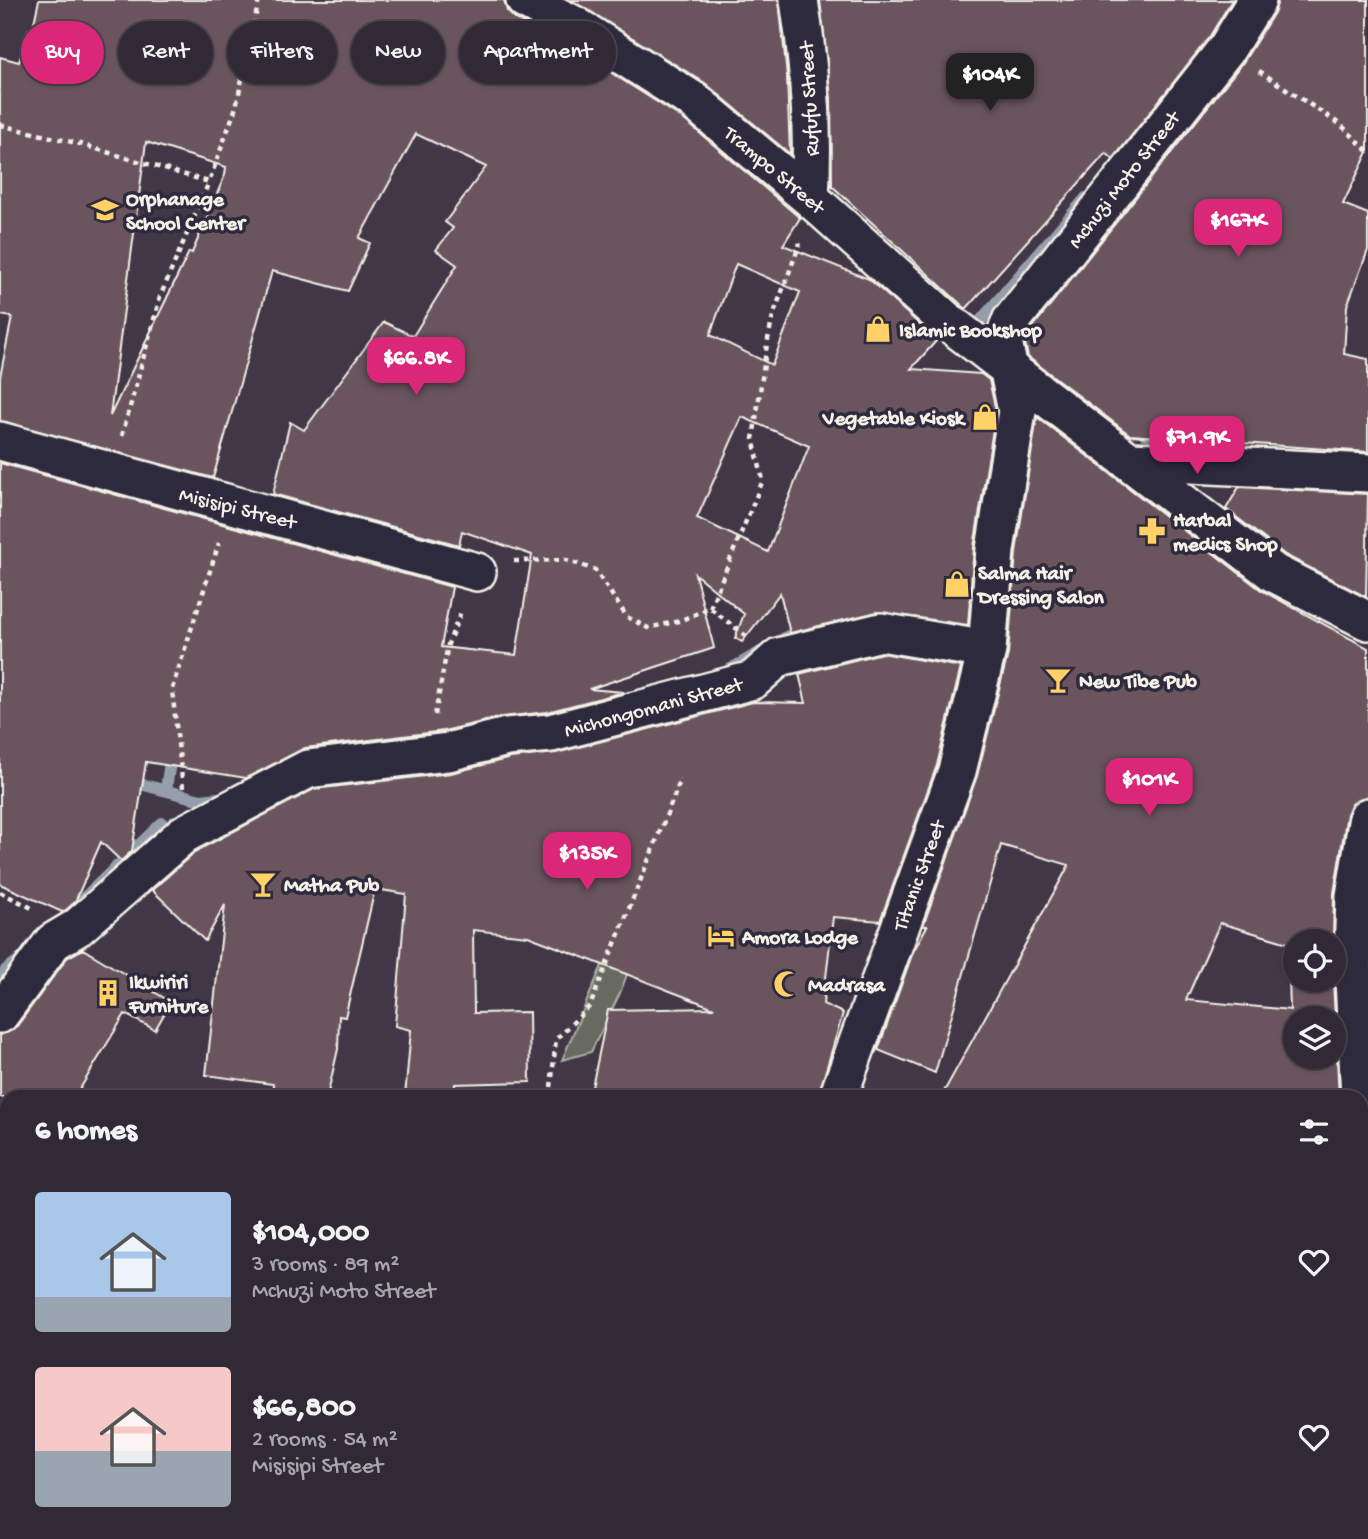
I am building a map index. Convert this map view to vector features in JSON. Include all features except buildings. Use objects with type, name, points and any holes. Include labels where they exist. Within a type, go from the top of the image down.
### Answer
[{"type":"street","name":"Trampo Street","points":[[525,0],[576,26],[694,101],[810,198],[947,321],[1005,363]]},
{"type":"street","name":"Rufufu Street","points":[[799,0],[812,94],[814,142],[810,198]]},
{"type":"street","name":"Mchuzi Moto Street","points":[[1005,363],[1003,341],[1010,321],[1227,48],[1257,0]]},
{"type":"street","points":[[1005,363],[1274,573],[1368,621]]},
{"type":"street","points":[[987,649],[995,550],[1017,411],[1005,363]]},
{"type":"street","name":"Misisipi Street","points":[[0,441],[111,474],[477,572]]},
{"type":"street","points":[[1131,461],[1368,473]]},
{"type":"street","name":"Michongomani Street","points":[[0,1014],[53,942],[78,927],[184,834],[308,769],[448,752],[507,737],[551,733],[723,690],[753,680],[779,657],[881,632],[987,649]]},
{"type":"street","name":"Titanic Street","points":[[841,1090],[957,771],[987,649]]},
{"type":"street","points":[[1360,1090],[1353,959],[1355,896],[1368,817]]},
{"type":"path","points":[[111,474],[160,297],[209,182],[236,107],[259,0]]},
{"type":"path","points":[[1227,48],[1341,125],[1368,151]]},
{"type":"path","points":[[0,125],[76,143],[209,182]]},
{"type":"path","points":[[448,752],[438,737],[434,711],[448,644],[477,572],[518,560],[566,560],[595,570],[627,617],[648,628],[679,621],[710,608],[763,480],[753,439],[767,344],[773,316],[811,215],[810,198]]},
{"type":"path","points":[[184,834],[183,780],[172,689],[231,505]]},
{"type":"path","points":[[710,608],[779,657]]},
{"type":"path","points":[[551,1090],[556,1039],[590,1006],[681,779]]},
{"type":"shaded area","points":[[638,945],[620,993],[591,1052],[562,1060],[603,963]]},
{"type":"waterway","points":[[1206,48],[1234,0]]},
{"type":"waterway","points":[[971,332],[1086,198]]},
{"type":"waterway","points":[[1068,394],[1110,417]]},
{"type":"waterway","points":[[1145,434],[1213,450]]},
{"type":"waterway","points":[[724,673],[804,627],[879,614],[910,614]]},
{"type":"waterway","points":[[166,789],[172,749]]},
{"type":"waterway","points":[[129,781],[201,800],[227,797]]},
{"type":"waterway","points":[[81,904],[83,899],[162,823]]},
{"type":"waterway","points":[[0,981],[6,970],[26,955]]},
{"type":"place","name":"Orphanage School Center","points":[[105,210]]},
{"type":"place","name":"Islamic Bookshop","points":[[878,329]]},
{"type":"place","name":"Vegetable Kiosk","points":[[985,417]]},
{"type":"place","name":"Harbal medics Shop","points":[[1152,531]]},
{"type":"place","name":"Salma Hair Dressing Salon","points":[[957,584]]},
{"type":"place","name":"New Tibe Pub","points":[[1058,680]]},
{"type":"place","name":"Matha Pub","points":[[263,884]]},
{"type":"place","name":"Amora Lodge","points":[[721,936]]},
{"type":"place","name":"Madrasa","points":[[787,984]]},
{"type":"place","name":"Ikwiriri Furniture","points":[[108,993]]}]
